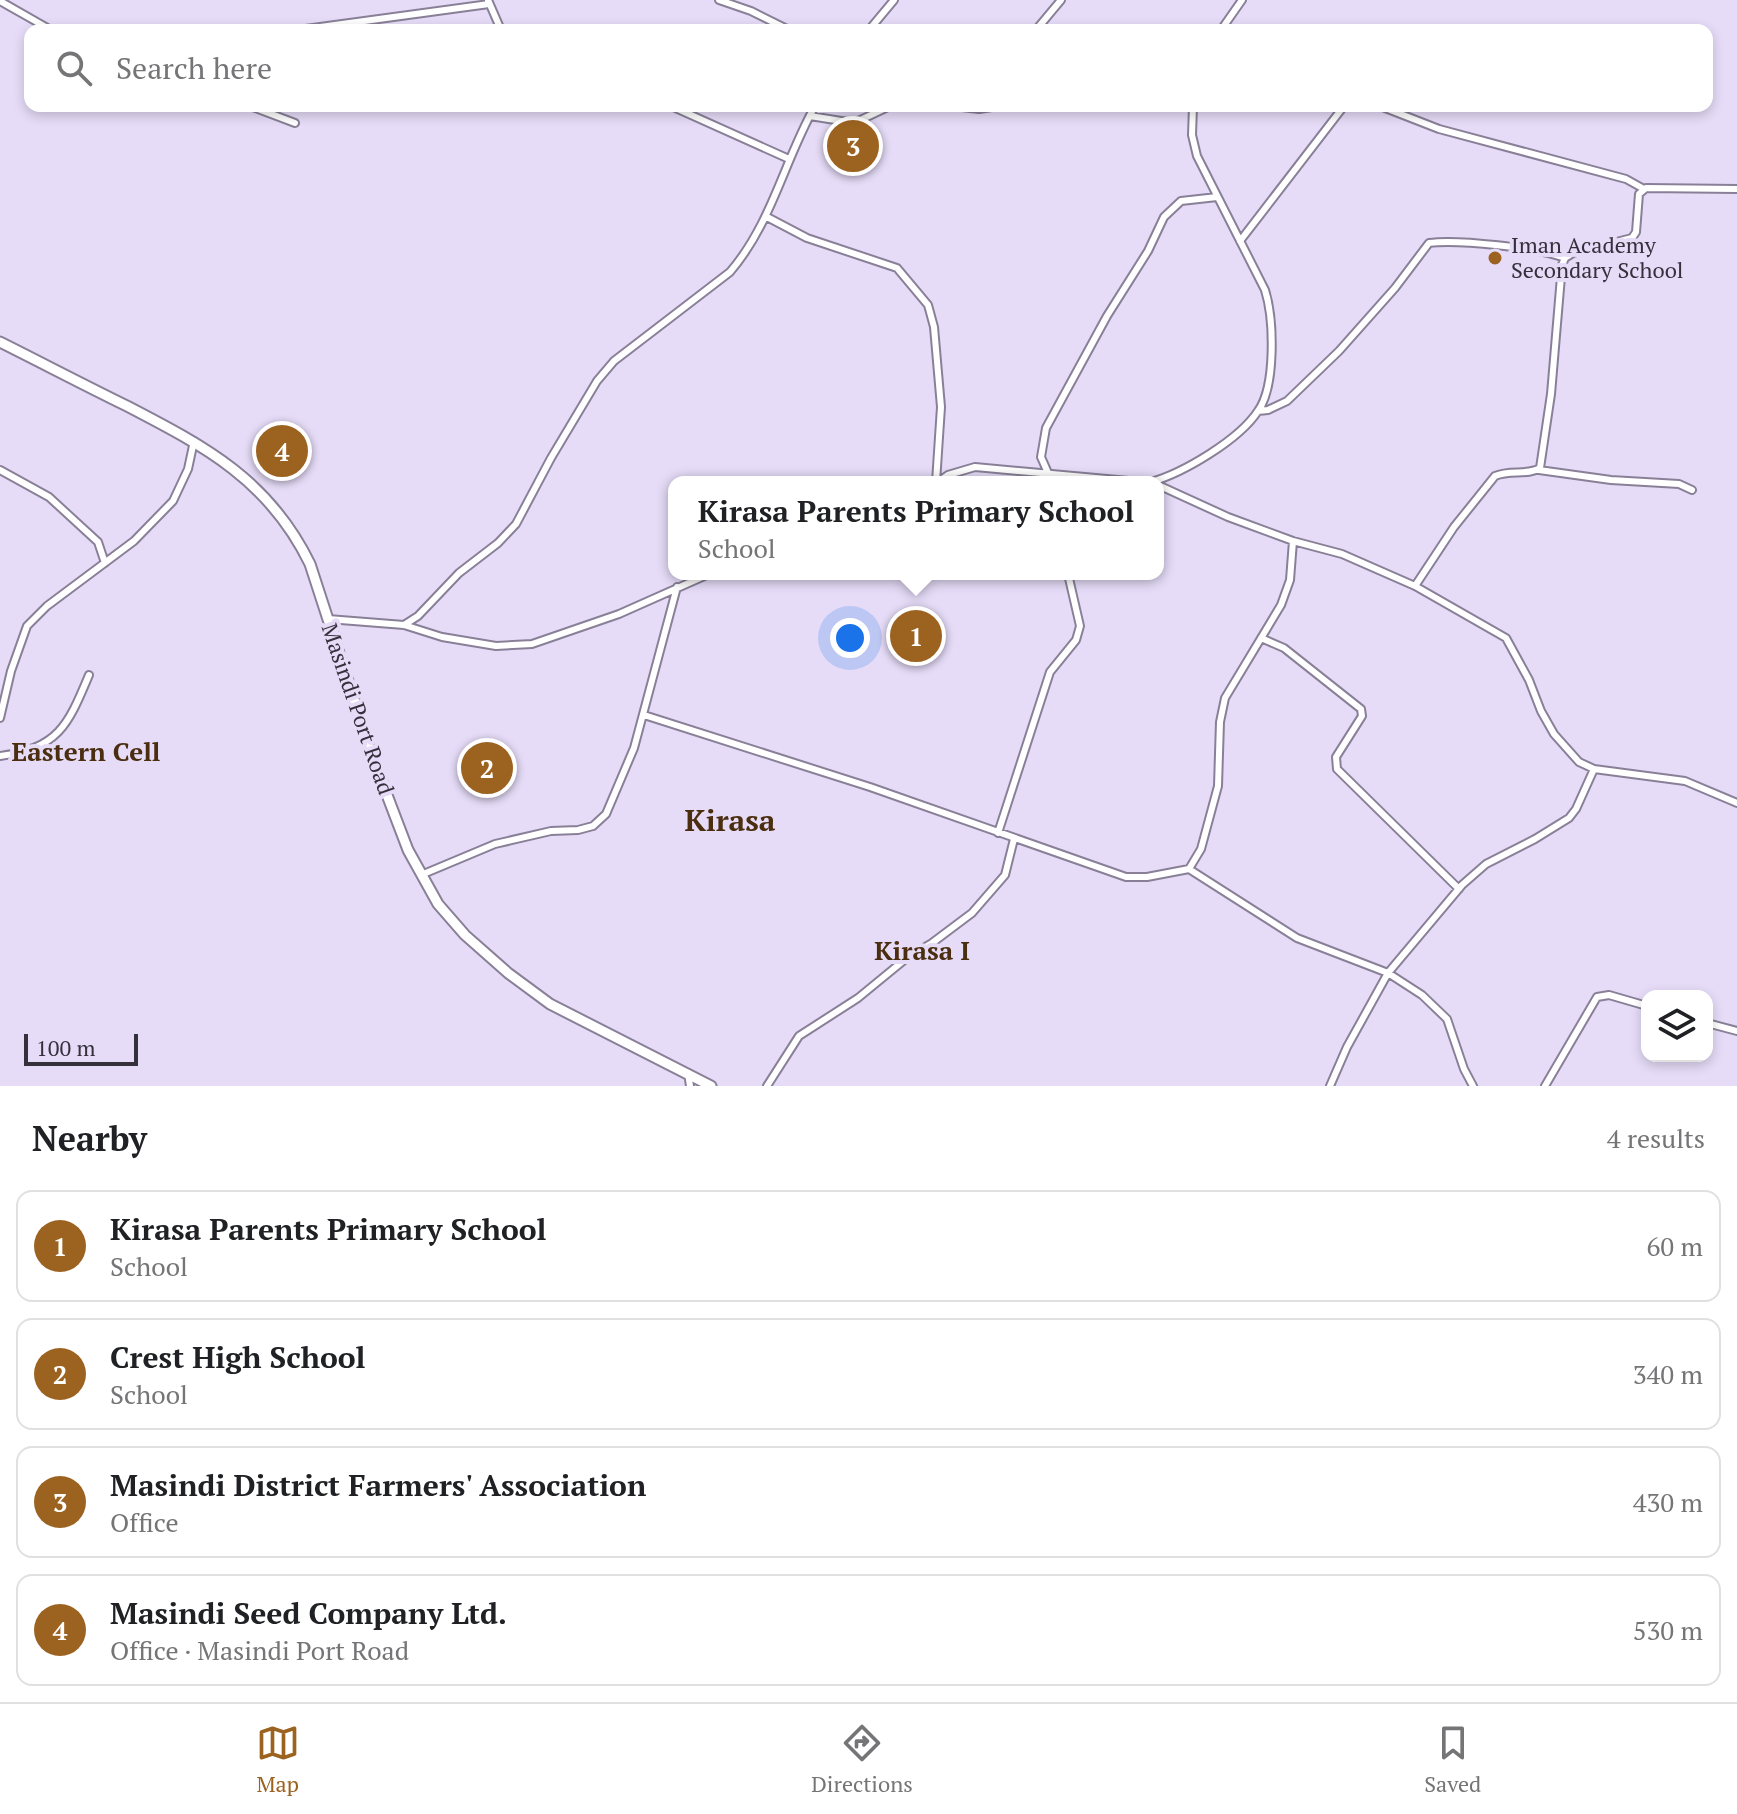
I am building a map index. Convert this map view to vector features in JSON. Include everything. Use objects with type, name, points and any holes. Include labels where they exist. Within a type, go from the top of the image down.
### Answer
[{"type":"main road","name":"Masindi Port Road","points":[[0,342],[194,441],[239,472],[276,510],[310,564],[374,761],[408,850],[438,904],[508,973],[550,1004],[711,1086]]},
{"type":"street","points":[[719,0],[777,24]]},
{"type":"street","points":[[874,24],[894,0]]},
{"type":"street","points":[[1041,24],[1061,0]]},
{"type":"street","points":[[1226,24],[1242,0]]},
{"type":"street","points":[[0,1],[40,24]]},
{"type":"street","points":[[339,24],[488,2],[498,24]]},
{"type":"street","points":[[266,112],[295,123]]},
{"type":"street","points":[[684,112],[789,159]]},
{"type":"street","points":[[404,625],[418,616],[459,573],[498,543],[516,524],[577,414],[597,381],[614,361],[730,272],[760,231],[812,112]]},
{"type":"street","points":[[810,116],[854,123],[877,112]]},
{"type":"street","points":[[1164,479],[1190,466],[1243,428],[1265,399],[1269,376],[1271,316],[1265,290],[1217,197],[1194,144],[1193,112]]},
{"type":"street","points":[[1240,241],[1339,112]]},
{"type":"street","points":[[1395,112],[1439,129],[1626,179],[1644,189],[1737,189]]},
{"type":"street","points":[[1539,470],[1543,461],[1562,265],[1565,258],[1573,253],[1632,238],[1636,232],[1638,197],[1644,189]]},
{"type":"street","points":[[1048,475],[1041,457],[1046,428],[1107,316],[1148,251],[1164,217],[1181,201],[1217,197]]},
{"type":"street","points":[[767,217],[807,238],[897,268],[928,305],[934,327],[941,407],[937,476]]},
{"type":"street","points":[[1258,411],[1287,401],[1339,351],[1395,288],[1429,243],[1454,242],[1539,251],[1565,258]]},
{"type":"street","points":[[0,718],[11,671],[27,626],[47,606],[134,541],[173,501],[188,469],[194,441]]},
{"type":"street","points":[[946,476],[975,467],[1061,476]]},
{"type":"street","points":[[0,470],[49,497],[98,542],[105,563]]},
{"type":"street","points":[[1415,586],[1454,527],[1495,476],[1505,472],[1539,470],[1611,480],[1679,484],[1692,490]]},
{"type":"street","points":[[1164,488],[1228,517],[1293,541],[1342,554],[1415,586],[1506,638],[1554,734],[1579,762],[1594,769],[1685,781],[1737,803]]},
{"type":"street","points":[[1189,869],[1201,849],[1218,786],[1220,722],[1225,698],[1281,605],[1290,580],[1293,541]]},
{"type":"street","points":[[328,619],[404,625],[442,637],[496,646],[532,644],[619,614],[694,580]]},
{"type":"street","points":[[998,833],[1050,672],[1076,640],[1080,626],[1069,580]]},
{"type":"street","points":[[421,875],[495,844],[551,831],[593,826],[606,814],[634,748],[677,587]]},
{"type":"street","points":[[1261,638],[1284,648],[1356,703],[1362,716],[1336,757],[1337,769],[1459,889]]},
{"type":"street","points":[[0,756],[44,744],[62,731],[89,675]]},
{"type":"street","points":[[644,715],[870,787],[1126,877],[1147,877],[1189,869],[1297,938],[1388,973],[1422,995],[1444,1015],[1473,1086]]},
{"type":"street","points":[[1330,1086],[1353,1035],[1388,973],[1459,889],[1486,864],[1569,818],[1594,769]]},
{"type":"street","points":[[767,1086],[799,1036],[858,998],[908,957],[972,913],[1005,875],[1014,839]]},
{"type":"street","points":[[1545,1086],[1597,997],[1609,995],[1641,1004]]},
{"type":"street","points":[[1713,1025],[1737,1031]]},
{"type":"street","points":[[688,1073],[690,1086]]},
{"type":"place","name":"Masindi District Farmers' Association","points":[[853,146]]},
{"type":"place","name":"Iman Academy Secondary School","points":[[1495,258]]},
{"type":"place","name":"Masindi Seed Company Ltd.","points":[[282,451]]},
{"type":"place","name":"Kirasa Parents Primary School","points":[[916,636]]},
{"type":"place","name":"Crest High School","points":[[487,768]]},
{"type":"district","name":"Eastern Cell","points":[[86,752]]},
{"type":"district","name":"Kirasa","points":[[730,821]]},
{"type":"district","name":"Kirasa I","points":[[922,951]]}]
